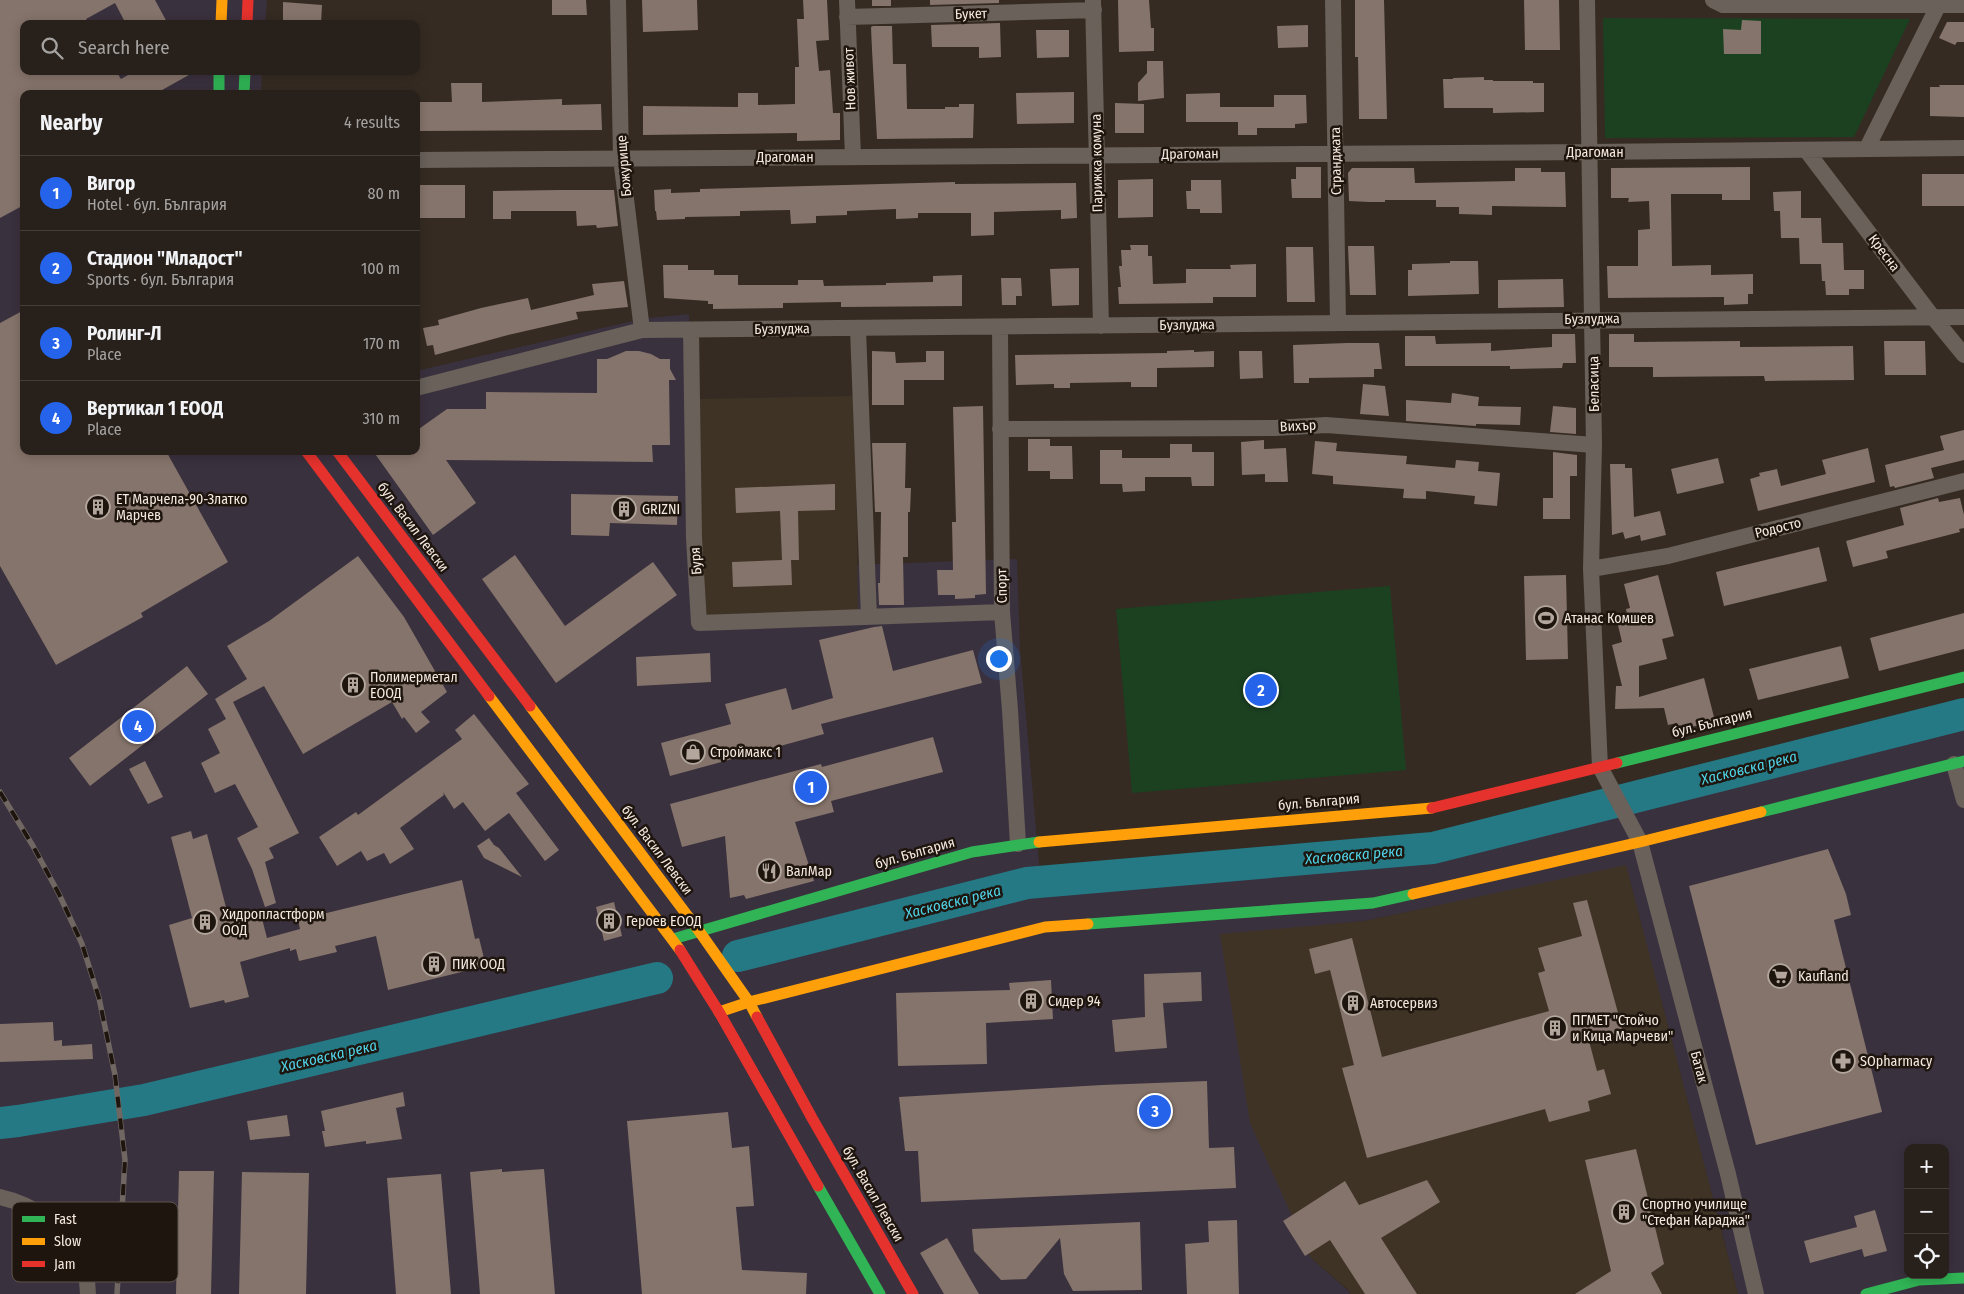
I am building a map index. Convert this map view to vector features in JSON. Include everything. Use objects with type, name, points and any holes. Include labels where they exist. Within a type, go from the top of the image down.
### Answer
[{"type":"street","points":[[221,20],[222,0]]},
{"type":"street","points":[[247,20],[248,0]]},
{"type":"street","name":"Божурище","points":[[618,0],[621,158],[642,330]]},
{"type":"street","name":"Нов живот","points":[[847,0],[853,157]]},
{"type":"street","name":"Странджата","points":[[1333,0],[1338,323]]},
{"type":"street","name":"Беласица","points":[[1587,0],[1594,446],[1591,569],[1600,767]]},
{"type":"street","points":[[1713,0],[1723,5],[1940,2],[1964,5]]},
{"type":"street","points":[[1867,148],[1940,2]]},
{"type":"street","name":"Букет","points":[[848,17],[1094,5]]},
{"type":"street","name":"Парижка комуна","points":[[1094,5],[1101,326]]},
{"type":"street","points":[[219,90],[220,75]]},
{"type":"street","points":[[244,90],[245,75]]},
{"type":"street","name":"Драгоман","points":[[420,160],[1964,148]]},
{"type":"street","name":"Кресна","points":[[1806,150],[1932,316],[1964,355]]},
{"type":"street","name":"Бузлуджа","points":[[420,387],[642,330],[1964,316]]},
{"type":"street","name":"Спорт","points":[[1000,327],[1002,612],[1018,844]]},
{"type":"street","points":[[858,328],[869,617]]},
{"type":"street","name":"Буря","points":[[691,330],[694,538],[700,623],[1002,612]]},
{"type":"street","name":"Вихър","points":[[1000,430],[1275,428],[1326,424],[1594,446]]},
{"type":"street","points":[[309,455],[628,882],[674,938],[719,1012],[798,1155],[880,1294]]},
{"type":"street","name":"бул. Васил Левски","points":[[340,455],[589,783],[699,931],[749,1002],[812,1118],[913,1294]]},
{"type":"street","name":"Родосто","points":[[1591,569],[1668,556],[1964,481]]},
{"type":"street","name":"бул. България","points":[[674,938],[972,852],[1018,844],[1437,808],[1964,676]]},
{"type":"street","points":[[719,1012],[749,1002],[1045,927],[1373,903],[1640,842],[1959,762],[1964,800]]},
{"type":"street","name":"Батак","points":[[1600,767],[1640,842],[1728,1174],[1756,1294]]},
{"type":"street","points":[[0,1197],[19,1202]]},
{"type":"street","points":[[1866,1294],[1919,1280],[1964,1278]]},
{"type":"street","points":[[1919,1280],[1940,1286],[1944,1290]]},
{"type":"shaded area","points":[[0,0],[267,0],[265,20],[20,20],[20,75],[262,75],[261,90],[20,90],[20,455],[420,455],[420,370],[641,319],[689,314],[694,538],[714,570],[1017,559],[1020,649],[1040,875],[1529,823],[1569,814],[1638,791],[1846,750],[1964,730],[1964,1294],[1738,1294],[1626,866],[1365,921],[1220,935],[1311,1258],[1351,1293],[0,1294]]},
{"type":"shaded area","points":[[855,396],[858,611],[703,618],[698,399]]},
{"type":"shaded area","points":[[1626,865],[1738,1294],[1349,1294],[1351,1292],[1311,1258],[1250,1123],[1220,934],[1365,921]]},
{"type":"green space","points":[[1603,18],[1910,19],[1854,137],[1605,138]]},
{"type":"green space","points":[[1390,586],[1406,770],[1132,793],[1116,609]]},
{"type":"building","points":[[0,0],[155,0],[166,20],[124,20],[115,3],[87,20],[20,20],[20,75],[118,75],[121,79],[128,75],[189,75],[162,90],[20,90],[20,207],[0,218]]},
{"type":"building","points":[[552,0],[586,0],[587,15],[552,15]]},
{"type":"building","points":[[642,0],[697,0],[698,30],[643,32]]},
{"type":"building","points":[[803,0],[827,0],[829,40],[816,41],[819,71],[830,70],[833,113],[840,113],[840,140],[797,141],[797,133],[643,135],[643,106],[738,107],[738,93],[758,93],[758,105],[795,104],[795,67],[799,67],[797,19],[804,19]]},
{"type":"building","points":[[872,0],[891,0],[891,6],[872,6]]},
{"type":"building","points":[[930,0],[999,0],[999,3],[930,5]]},
{"type":"building","points":[[1118,0],[1149,0],[1151,28],[1154,28],[1154,51],[1119,52]]},
{"type":"building","points":[[1355,0],[1384,0],[1387,119],[1359,119],[1358,57],[1355,57]]},
{"type":"building","points":[[1524,0],[1559,0],[1560,50],[1525,50]]},
{"type":"building","points":[[283,2],[322,5],[321,20],[283,20]]},
{"type":"building","points":[[1742,20],[1761,21],[1761,54],[1724,54],[1723,29],[1741,30]]},
{"type":"building","points":[[1947,22],[1964,22],[1964,42],[1957,42],[1955,45],[1939,38]]},
{"type":"building","points":[[1000,23],[1001,57],[979,58],[979,47],[932,47],[931,25]]},
{"type":"building","points":[[1308,25],[1308,47],[1278,48],[1277,26]]},
{"type":"building","points":[[892,26],[893,64],[906,64],[907,109],[945,109],[945,107],[959,107],[959,104],[974,104],[973,138],[877,139],[871,27]]},
{"type":"building","points":[[1036,30],[1069,30],[1069,57],[1037,58]]},
{"type":"building","points":[[1147,61],[1163,61],[1164,98],[1138,101],[1138,83],[1147,73]]},
{"type":"building","points":[[1484,77],[1484,80],[1493,81],[1533,81],[1533,83],[1544,83],[1544,112],[1493,113],[1493,108],[1444,108],[1443,79]]},
{"type":"building","points":[[451,83],[482,83],[482,102],[562,99],[562,105],[601,104],[602,130],[420,131],[420,102],[452,102]]},
{"type":"building","points":[[1939,85],[1964,85],[1964,117],[1930,116],[1930,87],[1940,87]]},
{"type":"building","points":[[1074,92],[1074,123],[1017,124],[1016,93]]},
{"type":"building","points":[[1220,93],[1220,107],[1274,107],[1274,95],[1306,95],[1307,123],[1295,124],[1295,128],[1257,128],[1257,135],[1238,135],[1238,122],[1186,122],[1186,94]]},
{"type":"building","points":[[1115,103],[1144,104],[1144,133],[1115,133]]},
{"type":"building","points":[[1296,167],[1321,167],[1321,198],[1292,198],[1291,179],[1296,179]]},
{"type":"building","points":[[1750,167],[1750,200],[1722,200],[1722,194],[1671,194],[1672,266],[1711,265],[1711,275],[1753,274],[1753,294],[1748,294],[1748,304],[1724,305],[1724,297],[1608,298],[1607,266],[1638,266],[1638,230],[1650,229],[1649,201],[1628,202],[1629,198],[1611,198],[1611,168]]},
{"type":"building","points":[[1352,168],[1414,168],[1415,183],[1515,181],[1515,168],[1541,168],[1541,172],[1565,172],[1566,207],[1492,206],[1492,215],[1459,214],[1459,207],[1436,207],[1436,200],[1349,201],[1348,173]]},
{"type":"building","points":[[1922,174],[1964,174],[1964,206],[1922,206]]},
{"type":"building","points":[[1153,179],[1153,217],[1118,218],[1118,180]]},
{"type":"building","points":[[1191,180],[1221,180],[1222,213],[1200,213],[1200,209],[1187,209],[1186,191],[1191,191]]},
{"type":"building","points":[[955,182],[955,184],[1076,183],[1077,218],[1061,219],[1061,210],[994,212],[994,235],[971,236],[971,213],[918,213],[918,218],[896,219],[896,209],[847,211],[847,215],[816,216],[816,223],[791,224],[790,210],[740,211],[740,216],[685,217],[685,219],[657,220],[655,211],[654,190],[671,189],[671,193],[700,192],[700,189]]},
{"type":"building","points":[[420,185],[465,185],[465,218],[420,218]]},
{"type":"building","points":[[614,190],[618,226],[597,228],[596,225],[577,226],[576,211],[511,211],[511,219],[493,219],[493,191]]},
{"type":"building","points":[[1801,191],[1801,218],[1821,218],[1822,243],[1843,243],[1844,270],[1864,270],[1864,289],[1849,289],[1849,295],[1826,295],[1825,281],[1822,281],[1821,264],[1800,264],[1799,238],[1781,238],[1780,211],[1774,211],[1773,192]]},
{"type":"building","points":[[1130,245],[1148,245],[1148,256],[1152,256],[1153,284],[1186,283],[1186,269],[1231,269],[1230,265],[1256,264],[1256,297],[1213,297],[1213,303],[1119,304],[1118,287],[1121,287],[1119,266],[1122,266],[1121,250],[1131,250]]},
{"type":"building","points":[[1348,246],[1374,246],[1376,295],[1350,295]]},
{"type":"building","points":[[1286,247],[1313,247],[1315,302],[1287,302]]},
{"type":"building","points":[[1450,261],[1478,261],[1479,294],[1408,296],[1408,270],[1412,270],[1412,264],[1450,263]]},
{"type":"building","points":[[663,265],[688,265],[688,270],[714,270],[714,275],[738,275],[738,285],[798,285],[798,280],[823,280],[824,286],[886,285],[886,283],[933,282],[933,276],[962,275],[962,306],[841,307],[841,302],[783,303],[783,308],[713,309],[713,304],[708,304],[708,301],[664,298]]},
{"type":"building","points":[[1079,268],[1079,305],[1052,306],[1050,269]]},
{"type":"building","points":[[1001,278],[1021,278],[1022,296],[1016,296],[1016,305],[1002,305]]},
{"type":"building","points":[[1563,279],[1564,307],[1498,308],[1498,280]]},
{"type":"building","points":[[624,281],[628,307],[576,312],[578,319],[508,335],[435,355],[433,345],[427,346],[423,328],[439,325],[438,320],[528,298],[531,310],[594,295],[592,284]]},
{"type":"building","name":"ЕТ Марчела-90-Златко Марчев","points":[[20,312],[20,455],[168,455],[228,562],[141,613],[143,617],[56,665],[0,566],[0,323]]},
{"type":"building","points":[[1552,334],[1575,334],[1576,363],[1563,363],[1562,368],[1510,369],[1510,366],[1405,366],[1405,336],[1435,336],[1436,344],[1491,343],[1491,351],[1552,347]]},
{"type":"building","points":[[1609,334],[1634,334],[1634,342],[1740,341],[1740,347],[1853,346],[1854,380],[1765,381],[1764,376],[1653,377],[1653,367],[1609,367]]},
{"type":"building","points":[[1884,341],[1925,341],[1926,375],[1885,375]]},
{"type":"building","points":[[1379,343],[1382,369],[1374,369],[1374,377],[1309,378],[1309,383],[1294,383],[1293,345]]},
{"type":"building","points":[[1194,350],[1194,352],[1214,351],[1214,367],[1157,368],[1157,387],[1131,387],[1131,382],[1070,383],[1070,388],[1054,388],[1054,384],[1016,385],[1015,355],[1167,353],[1167,351]]},
{"type":"building","points":[[626,351],[639,351],[660,359],[670,359],[670,369],[676,380],[669,380],[670,445],[652,445],[653,462],[446,460],[476,503],[433,535],[376,455],[420,455],[420,428],[447,409],[486,409],[486,392],[597,393],[597,359],[607,359]]},
{"type":"building","points":[[872,351],[895,352],[896,363],[926,362],[926,351],[944,351],[944,380],[904,380],[904,405],[872,405]]},
{"type":"building","points":[[1239,351],[1262,351],[1263,378],[1240,379]]},
{"type":"building","points":[[1363,384],[1385,386],[1389,416],[1360,414]]},
{"type":"building","points":[[1452,393],[1479,397],[1478,406],[1521,407],[1520,425],[1476,424],[1476,426],[1406,421],[1406,400],[1451,403]]},
{"type":"building","points":[[983,406],[986,594],[975,595],[975,598],[955,599],[955,595],[938,595],[937,570],[953,570],[952,522],[956,522],[953,407]]},
{"type":"building","points":[[1553,406],[1576,408],[1576,434],[1550,432]]},
{"type":"building","points":[[1964,430],[1964,460],[1931,468],[1934,478],[1895,488],[1894,486],[1890,487],[1885,465],[1944,450],[1940,436]]},
{"type":"building","points":[[1028,439],[1050,439],[1050,446],[1072,446],[1073,479],[1050,479],[1050,471],[1028,471]]},
{"type":"building","points":[[1264,440],[1264,449],[1286,448],[1288,482],[1265,482],[1265,474],[1242,475],[1241,442]]},
{"type":"building","points":[[1315,441],[1337,443],[1336,451],[1407,456],[1406,464],[1455,468],[1456,460],[1479,462],[1478,471],[1500,473],[1497,506],[1474,504],[1475,496],[1426,491],[1426,499],[1403,498],[1404,489],[1333,484],[1333,476],[1312,474]]},
{"type":"building","points":[[872,443],[906,443],[905,488],[911,488],[910,512],[908,512],[908,557],[903,557],[904,605],[879,605],[881,512],[875,512]]},
{"type":"building","points":[[1170,444],[1192,444],[1192,452],[1214,452],[1214,486],[1192,486],[1191,477],[1145,477],[1145,491],[1123,492],[1122,484],[1100,484],[1100,450],[1122,450],[1122,458],[1170,458]]},
{"type":"building","points":[[1868,448],[1875,482],[1758,511],[1750,479],[1760,476],[1759,473],[1777,469],[1781,486],[1826,474],[1822,460]]},
{"type":"building","points":[[1553,452],[1577,455],[1577,476],[1570,476],[1570,519],[1543,519],[1543,498],[1553,498]]},
{"type":"building","points":[[1718,458],[1724,483],[1677,494],[1671,469]]},
{"type":"building","points":[[1610,464],[1625,464],[1625,468],[1632,468],[1634,517],[1660,511],[1666,535],[1641,541],[1640,535],[1625,539],[1623,532],[1612,535]]},
{"type":"building","points":[[835,484],[835,510],[798,511],[799,560],[791,560],[792,585],[733,587],[732,562],[782,560],[780,511],[736,513],[735,488]]},
{"type":"building","name":"GRIZNI","points":[[571,494],[678,496],[677,525],[610,523],[609,536],[571,535]]},
{"type":"building","points":[[1938,498],[1939,502],[1960,498],[1964,515],[1964,528],[1959,529],[1960,532],[1886,551],[1888,558],[1853,567],[1846,541],[1904,525],[1900,508]]},
{"type":"building","points":[[1819,547],[1827,581],[1724,606],[1716,572]]},
{"type":"building","points":[[515,555],[565,626],[653,562],[677,595],[556,683],[482,579]]},
{"type":"building","points":[[358,556],[404,617],[447,692],[421,712],[430,722],[416,733],[404,717],[402,719],[392,702],[303,754],[264,686],[233,702],[299,833],[269,848],[274,858],[265,862],[276,903],[265,907],[252,869],[237,838],[258,827],[235,784],[215,793],[201,763],[220,753],[208,729],[226,719],[215,699],[247,679],[227,646],[269,621]]},
{"type":"building","name":"Атанас Комшев","points":[[1566,575],[1568,659],[1526,660],[1524,576]]},
{"type":"building","points":[[1658,575],[1674,636],[1662,639],[1667,659],[1639,666],[1639,697],[1704,678],[1715,721],[1684,729],[1683,725],[1678,727],[1677,723],[1668,725],[1664,708],[1615,709],[1616,686],[1622,686],[1612,645],[1622,642],[1617,621],[1628,619],[1626,609],[1630,608],[1624,584]]},
{"type":"building","points":[[1964,613],[1964,649],[1879,671],[1870,638]]},
{"type":"building","points":[[882,626],[893,671],[973,650],[982,683],[821,724],[824,734],[670,776],[661,743],[731,724],[725,704],[786,688],[792,710],[833,698],[819,640]]},
{"type":"building","points":[[1841,646],[1849,678],[1758,700],[1749,669]]},
{"type":"building","points":[[710,653],[711,682],[637,686],[636,657]]},
{"type":"building","points":[[187,666],[208,694],[90,786],[69,758]]},
{"type":"building","points":[[474,714],[529,784],[516,793],[559,850],[545,861],[509,813],[485,831],[463,802],[454,809],[443,792],[444,795],[400,828],[414,849],[390,864],[384,853],[367,861],[361,851],[337,866],[319,837],[356,812],[358,815],[462,739],[455,730]]},
{"type":"building","points":[[933,737],[943,772],[831,801],[834,812],[795,822],[814,881],[746,899],[744,895],[730,898],[725,836],[682,847],[670,804],[821,764],[822,767]]},
{"type":"building","points":[[145,761],[163,797],[148,804],[129,769]]},
{"type":"building","points":[[191,831],[193,839],[207,834],[229,919],[260,911],[267,938],[300,929],[298,920],[462,880],[475,939],[479,938],[486,966],[388,990],[376,936],[335,946],[337,952],[299,961],[296,949],[290,951],[290,948],[240,962],[249,997],[225,1003],[224,1000],[190,1008],[169,925],[192,918],[171,837]]},
{"type":"building","points":[[489,838],[522,877],[484,858],[477,846]]},
{"type":"building","name":"Kaufland","points":[[1828,849],[1846,894],[1851,915],[1834,920],[1882,1112],[1756,1145],[1689,886]]},
{"type":"building","name":"ПГМЕТ \"Стойчо и Кица Марчеви\"","points":[[1587,900],[1623,1031],[1589,1041],[1597,1071],[1604,1069],[1611,1094],[1588,1101],[1590,1111],[1549,1122],[1545,1109],[1367,1158],[1342,1068],[1354,1065],[1330,970],[1315,974],[1309,949],[1352,938],[1382,1057],[1549,1011],[1538,973],[1545,971],[1538,948],[1582,936],[1573,903]]},
{"type":"building","name":"Героев ЕООД","points":[[614,902],[622,936],[604,941],[596,907]]},
{"type":"building","points":[[1201,972],[1202,1001],[1163,1003],[1167,1048],[1115,1052],[1112,1020],[1145,1017],[1144,974]]},
{"type":"building","points":[[1051,980],[1053,1019],[986,1023],[987,1064],[898,1066],[896,993],[1010,990],[1009,983]]},
{"type":"building","points":[[53,1022],[54,1041],[62,1040],[62,1046],[92,1044],[93,1059],[0,1062],[0,1024]]},
{"type":"building","points":[[1207,1081],[1209,1148],[1234,1147],[1236,1188],[921,1202],[918,1151],[905,1151],[899,1097]]},
{"type":"building","points":[[403,1092],[405,1106],[396,1108],[402,1139],[366,1144],[366,1141],[325,1147],[322,1131],[325,1131],[321,1111]]},
{"type":"building","points":[[728,1112],[732,1148],[749,1146],[754,1206],[736,1207],[742,1270],[807,1273],[806,1294],[642,1294],[627,1121]]},
{"type":"building","points":[[287,1115],[290,1136],[250,1140],[247,1121]]},
{"type":"building","name":"Спортно училище \"Стефан Караджа\"","points":[[1636,1149],[1664,1264],[1651,1273],[1662,1294],[1575,1294],[1611,1271],[1585,1160]]},
{"type":"building","points":[[502,1169],[502,1172],[544,1169],[555,1294],[480,1294],[470,1172]]},
{"type":"building","points":[[179,1171],[214,1171],[211,1294],[176,1294],[176,1282],[178,1282]]},
{"type":"building","points":[[242,1172],[309,1173],[306,1294],[239,1294]]},
{"type":"building","points":[[441,1174],[451,1294],[396,1294],[387,1178]]},
{"type":"building","points":[[1427,1180],[1440,1202],[1381,1238],[1417,1294],[1365,1294],[1330,1240],[1305,1256],[1283,1221],[1345,1181],[1359,1205]]},
{"type":"building","points":[[1875,1210],[1887,1251],[1864,1257],[1862,1249],[1810,1263],[1804,1241],[1857,1227],[1854,1216]]},
{"type":"building","points":[[1237,1220],[1239,1294],[1187,1294],[1185,1244],[1209,1242],[1208,1221]]},
{"type":"building","points":[[1140,1222],[1142,1290],[1073,1291],[1064,1274],[1060,1238],[1026,1279],[1001,1280],[974,1251],[972,1229]]},
{"type":"building","points":[[947,1238],[979,1294],[944,1294],[920,1253]]},
{"type":"waterway","name":"Хасковска река","points":[[738,956],[1027,883],[1433,848],[1964,714]]},
{"type":"waterway","name":"Хасковска река","points":[[0,1123],[144,1100],[657,978]]},
{"type":"railway","points":[[0,792],[33,846],[59,894],[82,944],[99,998],[115,1075],[125,1160],[122,1202]]},
{"type":"railway","points":[[117,1294],[118,1282]]},
{"type":"traffic: fast","points":[[219,75],[219,90]]},
{"type":"traffic: fast","points":[[244,90],[245,75]]},
{"type":"traffic: fast","points":[[1617,763],[1964,677]]},
{"type":"traffic: fast","points":[[1761,812],[1964,761]]},
{"type":"traffic: fast","points":[[673,939],[972,852],[1039,842]]},
{"type":"traffic: fast","points":[[1088,924],[1373,903],[1413,894]]},
{"type":"traffic: fast","points":[[818,1186],[880,1294]]},
{"type":"traffic: fast","points":[[1866,1294],[1919,1280],[1964,1278]]},
{"type":"traffic: slow","points":[[221,20],[222,0]]},
{"type":"traffic: slow","points":[[489,696],[680,950]]},
{"type":"traffic: slow","points":[[530,706],[699,931],[749,1002],[757,1017]]},
{"type":"traffic: slow","points":[[1039,842],[1432,808]]},
{"type":"traffic: slow","points":[[1413,894],[1761,812]]},
{"type":"traffic: slow","points":[[719,1012],[749,1002],[1045,927],[1088,924]]},
{"type":"traffic: jam","points":[[247,20],[248,0]]},
{"type":"traffic: jam","points":[[309,455],[489,696]]},
{"type":"traffic: jam","points":[[340,455],[530,706]]},
{"type":"traffic: jam","points":[[1432,808],[1617,763]]},
{"type":"traffic: jam","points":[[680,950],[719,1012],[818,1186]]},
{"type":"traffic: jam","points":[[757,1017],[812,1118],[913,1294]]},
{"type":"place","name":"ЕТ Марчела-90-Златко Марчев","points":[[98,507]]},
{"type":"place","name":"GRIZNI","points":[[624,509]]},
{"type":"place","name":"Атанас Комшев","points":[[1546,618]]},
{"type":"place","name":"Полимерметал ЕООД","points":[[353,685]]},
{"type":"place","name":"Стадион \"Младост\"","points":[[1261,690]]},
{"type":"place","name":"Вертикал 1 ЕООД","points":[[138,726]]},
{"type":"place","name":"Строймакс 1","points":[[693,752]]},
{"type":"place","name":"Вигор","points":[[811,787]]},
{"type":"place","name":"ВалМар","points":[[769,871]]},
{"type":"place","name":"Героев ЕООД","points":[[609,921]]},
{"type":"place","name":"Хидропластформ ООД","points":[[205,922]]},
{"type":"place","name":"ПИК ООД","points":[[434,964]]},
{"type":"place","name":"Kaufland","points":[[1780,976]]},
{"type":"place","name":"Сидер 94","points":[[1031,1001]]},
{"type":"place","name":"Автосервиз","points":[[1353,1003]]},
{"type":"place","name":"ПГМЕТ \"Стойчо и Кица Марчеви\"","points":[[1555,1028]]},
{"type":"place","name":"SOpharmacy","points":[[1843,1061]]},
{"type":"place","name":"Ролинг-Л","points":[[1155,1111]]},
{"type":"place","name":"Спортно училище \"Стефан Караджа\"","points":[[1624,1212]]}]
